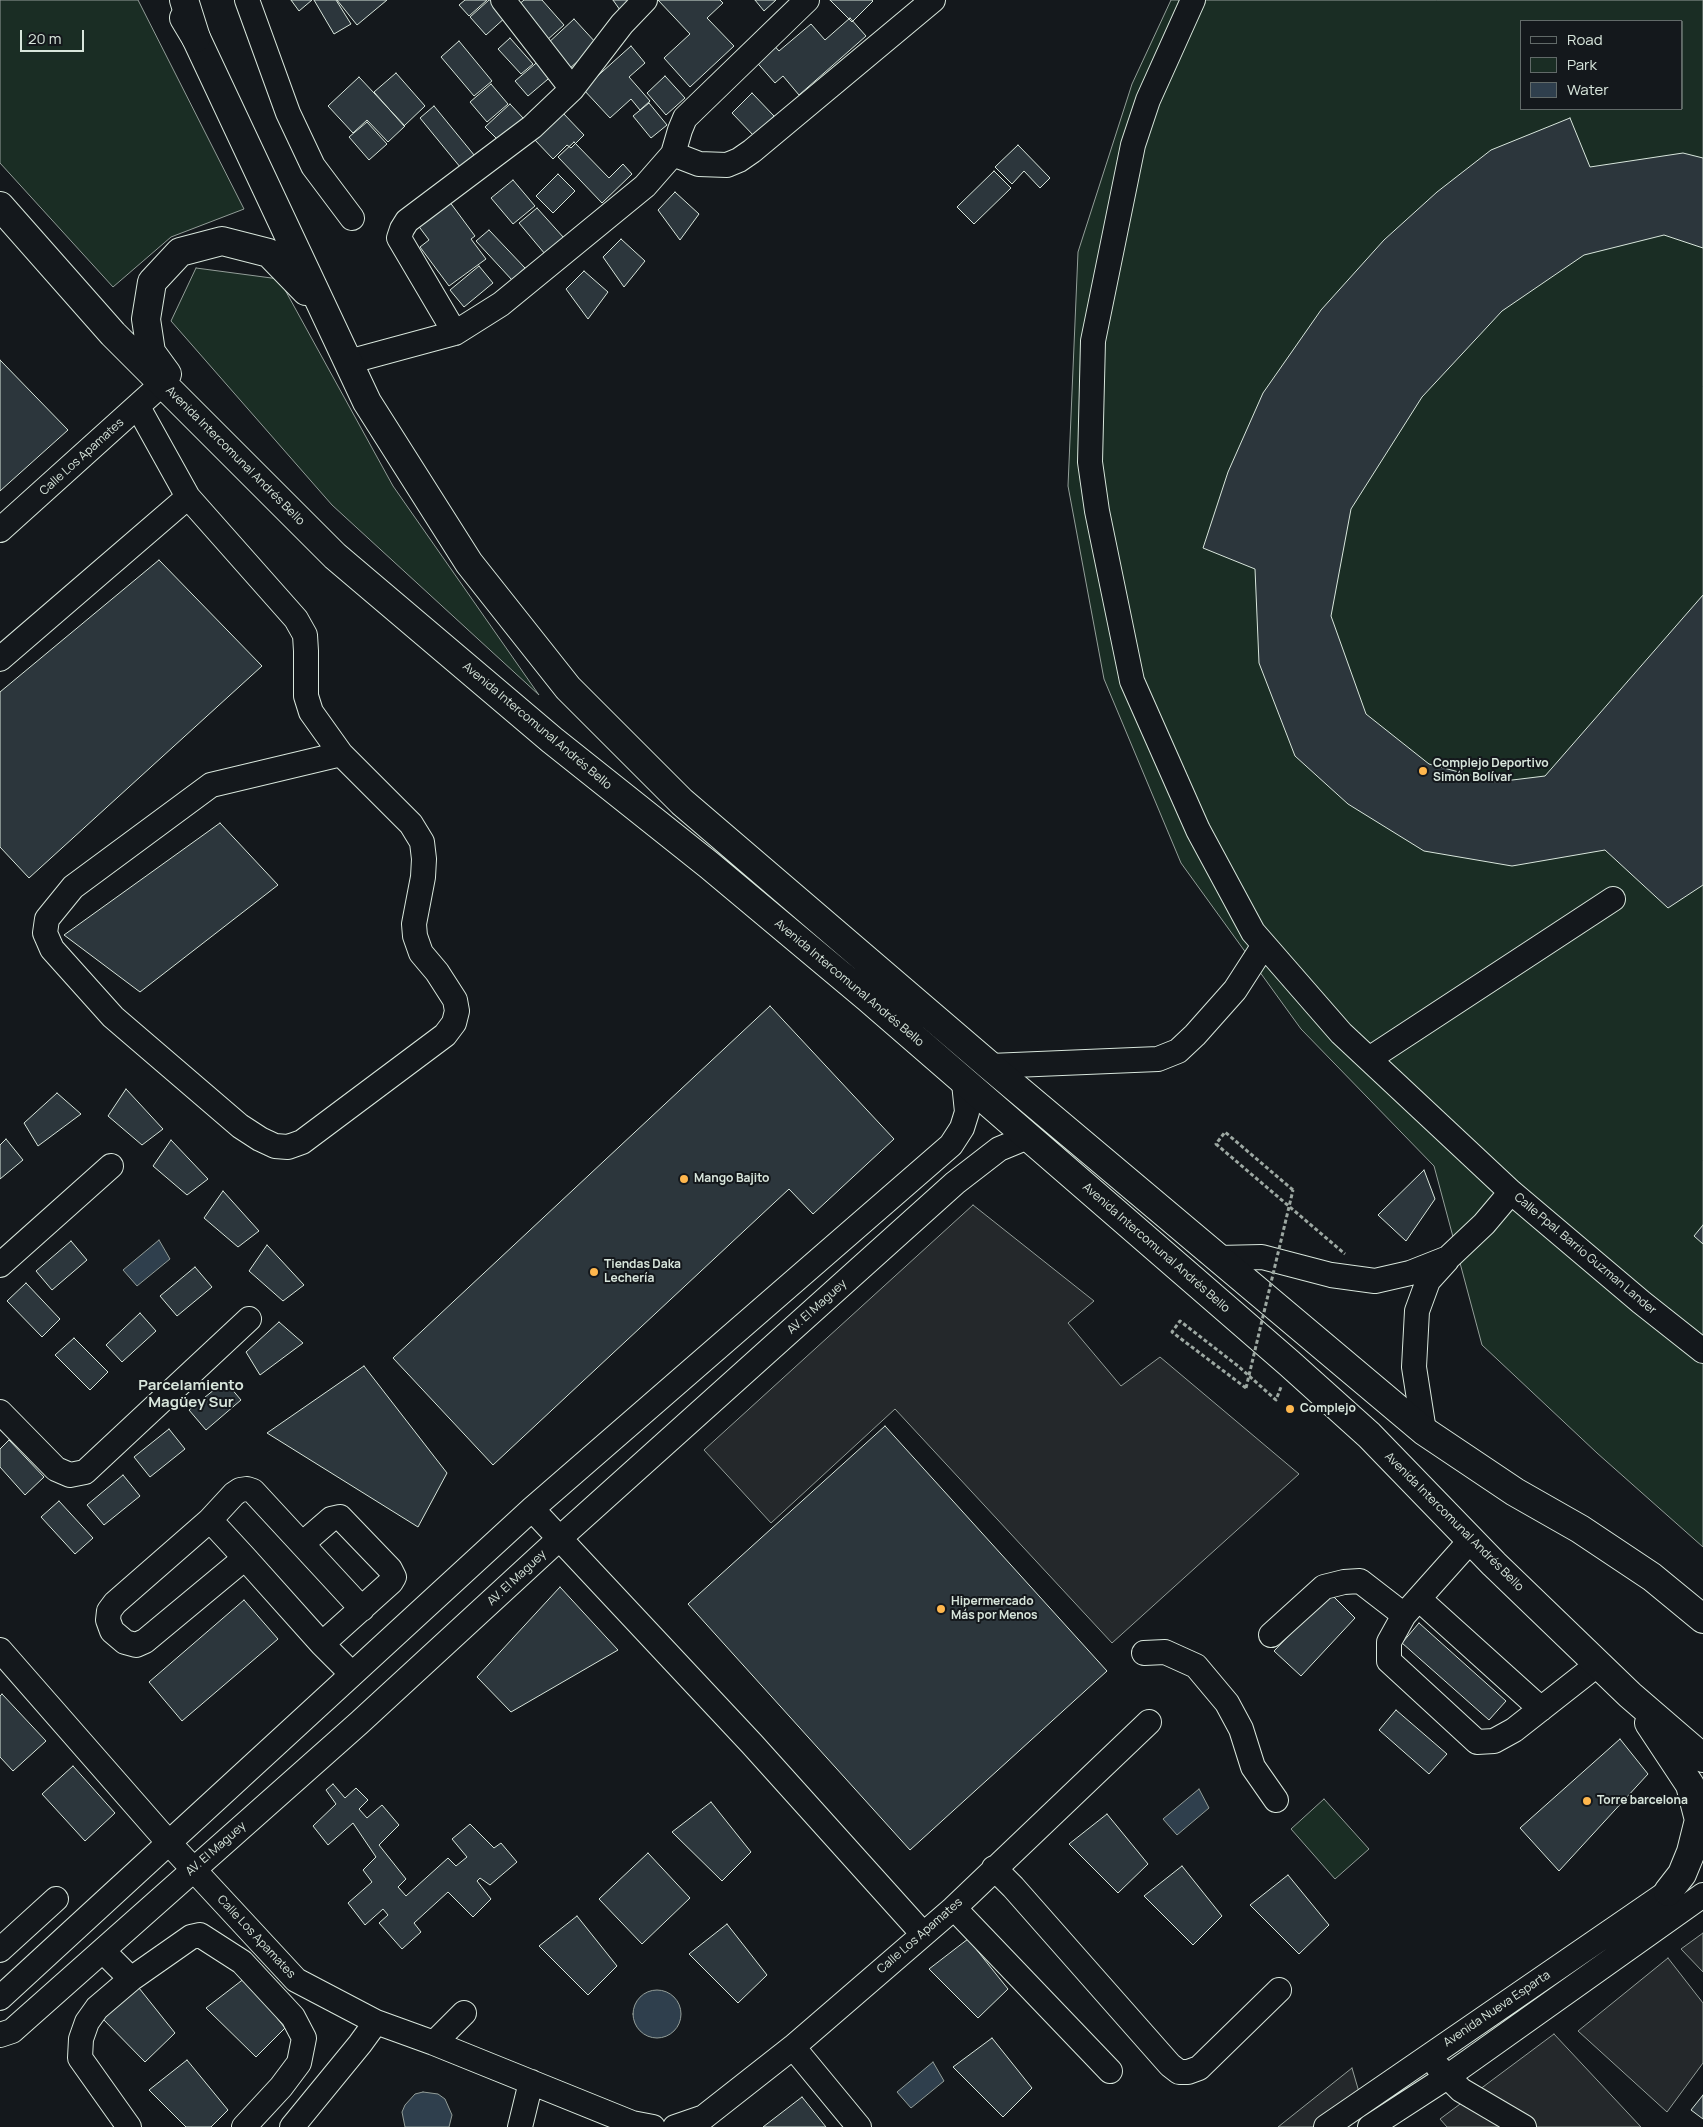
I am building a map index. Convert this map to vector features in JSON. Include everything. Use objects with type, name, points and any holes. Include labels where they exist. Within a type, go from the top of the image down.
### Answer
[{"type":"main road","points":[[174,0],[196,38],[367,402],[469,564],[568,688],[682,802],[990,1066],[1424,1431],[1514,1492],[1580,1529],[1652,1577],[1703,1619]]},
{"type":"main road","points":[[184,0],[196,38]]},
{"type":"main road","name":"Avenida Intercomunal Andrés Bello","points":[[0,206],[113,334],[335,556],[552,740],[716,871],[868,998],[1289,1363],[1369,1435],[1471,1540],[1630,1695],[1703,1758]]},
{"type":"main road","points":[[202,424],[151,352],[146,319],[152,282],[180,252],[222,241],[269,253],[296,279],[325,313]]},
{"type":"main road","points":[[1630,1695],[1690,1785],[1699,1820],[1675,1901]]},
{"type":"street","points":[[247,0],[292,122],[313,166],[352,218]]},
{"type":"street","points":[[502,0],[572,89]]},
{"type":"street","points":[[455,334],[399,238],[402,229],[407,221],[532,127],[572,89],[622,24],[645,0]]},
{"type":"street","points":[[348,362],[455,334],[501,304],[645,186],[673,154],[680,130],[690,112],[807,0]]},
{"type":"street","points":[[673,154],[699,164],[727,165],[739,160],[933,0]]},
{"type":"street","points":[[1193,0],[1148,100],[1133,145],[1093,341],[1090,462],[1097,511],[1132,681],[1198,830],[1253,932],[1340,1033],[1511,1192]]},
{"type":"street","name":"Calle Los Apamates","points":[[0,530],[162,384]]},
{"type":"street","points":[[138,407],[188,497],[296,619],[305,635],[306,696],[311,712],[341,754],[411,824],[422,842],[424,859],[423,878],[414,924],[414,936],[421,953],[438,972],[455,1000],[457,1011],[454,1023],[445,1035],[302,1142],[288,1147],[275,1146],[240,1126],[113,1017],[52,949],[45,933],[47,919],[73,887],[212,785],[341,754]]},
{"type":"street","points":[[0,659],[188,497]]},
{"type":"street","points":[[1369,1059],[1613,899]]},
{"type":"street","points":[[990,1066],[1158,1059],[1178,1051],[1235,990],[1264,945]]},
{"type":"street","points":[[0,1998],[532,1509],[951,1145],[962,1128],[967,1112],[964,1083]]},
{"type":"street","name":"AV. El Maguey","points":[[6,2033],[103,1951],[359,1723],[560,1538],[955,1182],[999,1149],[1028,1137]]},
{"type":"street","points":[[0,1265],[111,1166]]},
{"type":"street","name":"Calle Ppal. Barrio Guzman Lander","points":[[1218,1258],[1262,1257],[1331,1275],[1375,1281],[1410,1273],[1448,1258],[1484,1224],[1511,1192],[1641,1302],[1703,1351]]},
{"type":"street","points":[[1424,1431],[1414,1367],[1418,1311],[1428,1281],[1448,1258]]},
{"type":"street","points":[[0,1412],[56,1469],[70,1475],[85,1472],[249,1319]]},
{"type":"street","points":[[717,1348],[741,1375]]},
{"type":"street","points":[[245,1558],[145,1641],[136,1645],[125,1642],[112,1631],[108,1620],[110,1611],[115,1603],[210,1520],[234,1494],[247,1489],[253,1491],[362,1609]]},
{"type":"street","points":[[532,1509],[560,1538],[706,1710],[923,1934]]},
{"type":"street","points":[[302,1544],[332,1519],[340,1517],[390,1568],[394,1577],[362,1609],[322,1644]]},
{"type":"street","points":[[210,1520],[322,1644],[352,1674]]},
{"type":"street","points":[[1471,1540],[1411,1607],[1389,1642],[1389,1662],[1478,1742],[1494,1741],[1514,1730],[1598,1664]]},
{"type":"street","points":[[1271,1635],[1324,1587],[1360,1580],[1411,1607],[1541,1710]]},
{"type":"street","points":[[1144,1653],[1165,1652],[1196,1666],[1227,1703],[1241,1730],[1252,1767],[1276,1800]]},
{"type":"street","name":"Calle Los Apamates","points":[[3,1659],[296,1980],[376,2022],[434,2043],[632,2123],[653,2127]]},
{"type":"street","name":"Calle Los Apamates","points":[[675,2127],[704,2117],[793,2047],[954,1908],[1149,1722]]},
{"type":"street","points":[[994,1868],[1013,1887],[1170,2065],[1179,2072],[1188,2072],[1199,2068],[1279,1990]]},
{"type":"street","name":"Avenida Nueva Esparta","points":[[1326,2127],[1428,2056],[1675,1901],[1703,1894]]},
{"type":"street","points":[[0,1950],[56,1899]]},
{"type":"street","name":"Avenida Nueva Esparta","points":[[1370,2127],[1447,2078],[1675,1901]]},
{"type":"street","points":[[954,1908],[1110,2071]]},
{"type":"street","points":[[129,2127],[80,2058],[82,2039],[87,2022],[97,2008],[131,1979],[192,1937],[200,1935],[242,1962],[294,2017],[304,2038],[299,2063],[282,2087],[244,2127]]},
{"type":"street","points":[[103,1951],[131,1979]]},
{"type":"street","points":[[434,2043],[464,2013]]},
{"type":"street","points":[[292,2127],[376,2022]]},
{"type":"street","points":[[793,2047],[859,2127]]},
{"type":"street","points":[[1428,2056],[1447,2078],[1461,2090],[1524,2127]]},
{"type":"street","points":[[520,2127],[530,2082]]},
{"type":"path","points":[[1289,1363],[1276,1400],[1238,1366],[1180,1321],[1172,1332],[1246,1388],[1293,1190],[1226,1132],[1216,1144],[1279,1198],[1347,1257]]},
{"type":"green space","points":[[0,0],[138,0],[244,209],[171,237],[113,287],[0,163]]},
{"type":"green space","name":"Complejo Deportivo Simón Bolívar","points":[[1171,0],[1703,0],[1703,1547],[1597,1453],[1482,1345],[1434,1166],[1301,1029],[1181,863],[1104,679],[1068,486],[1078,252],[1132,84]]},
{"type":"green space","points":[[196,268],[279,279],[393,486],[539,695],[332,505],[171,321]]},
{"type":"green space","points":[[1324,1799],[1369,1849],[1335,1879],[1291,1829]]},
{"type":"shaded area","points":[[973,1205],[1094,1301],[1068,1323],[1121,1386],[1160,1357],[1299,1474],[1112,1643],[895,1409],[771,1523],[704,1450]]},
{"type":"shaded area","points":[[1703,1933],[1703,1972],[1681,1949]]},
{"type":"shaded area","points":[[1668,1958],[1703,2003],[1703,2063],[1667,2112],[1578,2031]]},
{"type":"shaded area","points":[[1554,2034],[1641,2127],[1447,2127],[1440,2119]]},
{"type":"shaded area","points":[[1352,2068],[1359,2092],[1315,2127],[1278,2127]]},
{"type":"water","points":[[159,1240],[170,1259],[137,1286],[123,1270]]},
{"type":"water","points":[[1199,1789],[1209,1808],[1177,1835],[1163,1819]]},
{"type":"water","points":[[652,1990],[662,1990],[671,1994],[677,2000],[680,2005],[680,2023],[671,2034],[662,2038],[652,2038],[643,2034],[637,2028],[633,2019],[633,2009],[637,2000],[643,1994]]},
{"type":"water","points":[[933,2062],[944,2081],[911,2108],[897,2092]]},
{"type":"water","points":[[423,2092],[438,2094],[445,2099],[452,2115],[449,2127],[405,2127],[402,2112],[405,2105],[415,2094]]},
{"type":"building","points":[[291,0],[312,0],[299,11]]},
{"type":"building","points":[[314,0],[336,0],[351,24],[334,34]]},
{"type":"building","points":[[337,0],[387,0],[357,25]]},
{"type":"building","points":[[465,0],[487,0],[469,16],[459,5]]},
{"type":"building","points":[[489,0],[493,0],[507,16],[486,35],[470,17]]},
{"type":"building","points":[[524,0],[542,0],[564,25],[546,41],[517,6]]},
{"type":"building","points":[[613,0],[628,0],[620,10]]},
{"type":"building","points":[[658,0],[720,0],[723,3],[707,18],[734,46],[690,87],[664,58],[690,34]]},
{"type":"building","points":[[755,0],[776,0],[764,11]]},
{"type":"building","points":[[830,0],[872,0],[873,1],[852,22]]},
{"type":"building","points":[[850,18],[866,36],[799,95],[783,76],[775,83],[753,58],[771,42],[779,51],[811,24],[825,40]]},
{"type":"building","points":[[574,19],[597,44],[569,69],[546,45]]},
{"type":"building","points":[[510,38],[533,64],[521,74],[498,49]]},
{"type":"building","points":[[459,41],[492,81],[474,96],[441,57]]},
{"type":"building","points":[[631,46],[645,63],[629,77],[650,101],[640,110],[631,99],[610,118],[583,89]]},
{"type":"building","points":[[541,59],[554,74],[528,96],[515,81]]},
{"type":"building","points":[[396,73],[425,106],[404,126],[374,92]]},
{"type":"building","points":[[665,76],[685,98],[666,115],[647,93]]},
{"type":"building","points":[[359,77],[405,126],[388,142],[367,120],[353,133],[328,106]]},
{"type":"building","points":[[491,84],[508,104],[487,122],[470,102]]},
{"type":"building","points":[[752,93],[774,116],[754,136],[732,113]]},
{"type":"building","points":[[649,103],[667,125],[651,138],[633,116]]},
{"type":"building","points":[[510,104],[524,119],[500,142],[485,127]]},
{"type":"building","points":[[434,106],[479,161],[465,173],[420,118]]},
{"type":"building","points":[[562,112],[584,135],[571,148],[567,145],[553,159],[534,139]]},
{"type":"building","points":[[1570,118],[1590,167],[1683,153],[1703,158],[1703,248],[1664,235],[1584,255],[1502,311],[1422,397],[1351,509],[1331,616],[1366,714],[1429,764],[1496,782],[1545,776],[1703,595],[1703,885],[1668,908],[1605,850],[1512,866],[1424,851],[1348,804],[1295,756],[1259,663],[1255,569],[1203,548],[1228,472],[1263,393],[1321,310],[1384,240],[1437,192],[1491,150]]},
{"type":"building","points":[[367,122],[387,144],[369,160],[349,137]]},
{"type":"building","points":[[574,142],[609,178],[623,164],[632,174],[602,203],[558,157]]},
{"type":"building","points":[[1018,145],[1050,178],[1040,188],[1024,171],[1012,184],[995,167]]},
{"type":"building","points":[[994,171],[1011,188],[974,224],[957,207]]},
{"type":"building","points":[[558,174],[575,191],[553,213],[536,196]]},
{"type":"building","points":[[513,180],[535,206],[513,224],[491,198]]},
{"type":"building","points":[[675,192],[699,214],[680,240],[658,210]]},
{"type":"building","points":[[449,201],[475,236],[471,239],[486,259],[449,286],[420,247],[429,240],[417,224]]},
{"type":"building","points":[[537,208],[564,238],[545,254],[519,223]]},
{"type":"building","points":[[489,230],[525,268],[512,280],[476,241]]},
{"type":"building","points":[[621,239],[645,261],[624,287],[603,257]]},
{"type":"building","points":[[479,266],[493,283],[464,307],[450,290]]},
{"type":"building","points":[[584,271],[608,292],[588,319],[566,289]]},
{"type":"building","points":[[0,360],[68,430],[0,491]]},
{"type":"building","points":[[159,560],[262,666],[29,878],[0,847],[0,692]]},
{"type":"building","points":[[220,823],[278,885],[140,992],[64,935]]},
{"type":"building","points":[[770,1006],[894,1139],[813,1214],[789,1189],[493,1465],[393,1358]]},
{"type":"building","points":[[126,1089],[163,1129],[142,1145],[108,1116]]},
{"type":"building","points":[[57,1093],[81,1114],[38,1146],[24,1123]]},
{"type":"building","points":[[6,1139],[23,1160],[0,1179],[0,1145]]},
{"type":"building","points":[[171,1140],[208,1179],[187,1195],[153,1166]]},
{"type":"building","points":[[1424,1170],[1435,1199],[1406,1241],[1378,1215]]},
{"type":"building","points":[[223,1191],[259,1231],[238,1247],[204,1218]]},
{"type":"building","points":[[1703,1225],[1703,1244],[1694,1236]]},
{"type":"building","points":[[71,1241],[87,1260],[52,1290],[36,1271]]},
{"type":"building","points":[[267,1245],[304,1285],[283,1301],[249,1271]]},
{"type":"building","points":[[195,1267],[212,1287],[177,1316],[160,1296]]},
{"type":"building","points":[[26,1283],[60,1319],[42,1337],[7,1301]]},
{"type":"building","points":[[140,1313],[156,1331],[122,1362],[106,1345]]},
{"type":"building","points":[[279,1322],[303,1343],[260,1375],[246,1352]]},
{"type":"building","points":[[74,1338],[108,1372],[90,1390],[55,1355]]},
{"type":"building","points":[[364,1366],[447,1473],[418,1527],[267,1433]]},
{"type":"building","points":[[225,1381],[241,1400],[206,1430],[189,1410]]},
{"type":"building","points":[[885,1426],[1107,1671],[910,1850],[688,1604]]},
{"type":"building","points":[[169,1429],[185,1449],[150,1477],[134,1457]]},
{"type":"building","points":[[9,1440],[44,1477],[25,1495],[0,1467],[0,1449]]},
{"type":"building","points":[[123,1475],[140,1496],[104,1525],[87,1505]]},
{"type":"building","points":[[59,1501],[93,1538],[75,1554],[41,1517]]},
{"type":"building","points":[[560,1587],[618,1650],[511,1712],[477,1677]]},
{"type":"building","points":[[1330,1593],[1355,1618],[1301,1676],[1274,1651]]},
{"type":"building","points":[[244,1600],[278,1639],[182,1721],[149,1682]]},
{"type":"building","points":[[1419,1623],[1506,1701],[1489,1720],[1402,1643]]},
{"type":"building","points":[[2,1694],[46,1741],[13,1771],[0,1757],[0,1696]]},
{"type":"building","points":[[1396,1710],[1447,1754],[1429,1774],[1379,1730]]},
{"type":"building","name":"Torre barcelona","points":[[1620,1739],[1648,1774],[1559,1871],[1520,1828]]},
{"type":"building","points":[[73,1766],[115,1813],[85,1841],[42,1794]]},
{"type":"building","points":[[333,1784],[345,1798],[356,1788],[368,1800],[359,1809],[367,1818],[382,1805],[399,1825],[379,1845],[406,1879],[398,1887],[406,1896],[448,1858],[456,1866],[467,1857],[452,1839],[470,1824],[494,1848],[501,1843],[517,1862],[490,1885],[480,1878],[477,1881],[491,1899],[473,1917],[448,1892],[414,1923],[421,1932],[402,1949],[379,1923],[388,1915],[383,1909],[365,1925],[348,1903],[372,1882],[363,1870],[376,1857],[353,1823],[328,1845],[313,1826],[336,1804],[326,1790]]},
{"type":"building","points":[[711,1802],[751,1852],[722,1881],[672,1832]]},
{"type":"building","points":[[1107,1814],[1148,1864],[1118,1893],[1069,1844]]},
{"type":"building","points":[[648,1853],[690,1898],[642,1944],[599,1899]]},
{"type":"building","points":[[1182,1866],[1222,1916],[1193,1945],[1144,1896]]},
{"type":"building","points":[[1288,1875],[1329,1925],[1299,1954],[1250,1905]]},
{"type":"building","points":[[577,1916],[617,1966],[588,1995],[539,1946]]},
{"type":"building","points":[[727,1924],[767,1975],[738,2003],[689,1954]]},
{"type":"building","points":[[968,1939],[1008,1989],[978,2018],[929,1969]]},
{"type":"building","points":[[245,1978],[285,2028],[256,2057],[206,2008]]},
{"type":"building","points":[[135,1983],[175,2033],[145,2062],[100,2016]]},
{"type":"building","points":[[992,2038],[1032,2088],[1003,2117],[953,2067]]},
{"type":"building","points":[[187,2060],[228,2110],[211,2127],[186,2127],[149,2090]]},
{"type":"building","points":[[1703,2095],[1703,2119],[1691,2110]]},
{"type":"building","points":[[802,2097],[826,2127],[763,2127]]},
{"type":"place","name":"Complejo Deportivo Simón Bolívar","points":[[1423,771]]},
{"type":"place","name":"Mango Bajito","points":[[684,1179]]},
{"type":"place","name":"Tiendas Daka Lechería","points":[[594,1272]]},
{"type":"place","name":"Complejo","points":[[1290,1409]]},
{"type":"place","name":"Hipermercado Más por Menos","points":[[941,1609]]},
{"type":"place","name":"Torre barcelona","points":[[1587,1801]]},
{"type":"district","name":"Parcelamiento Magüey Sur","points":[[191,1394]]}]
